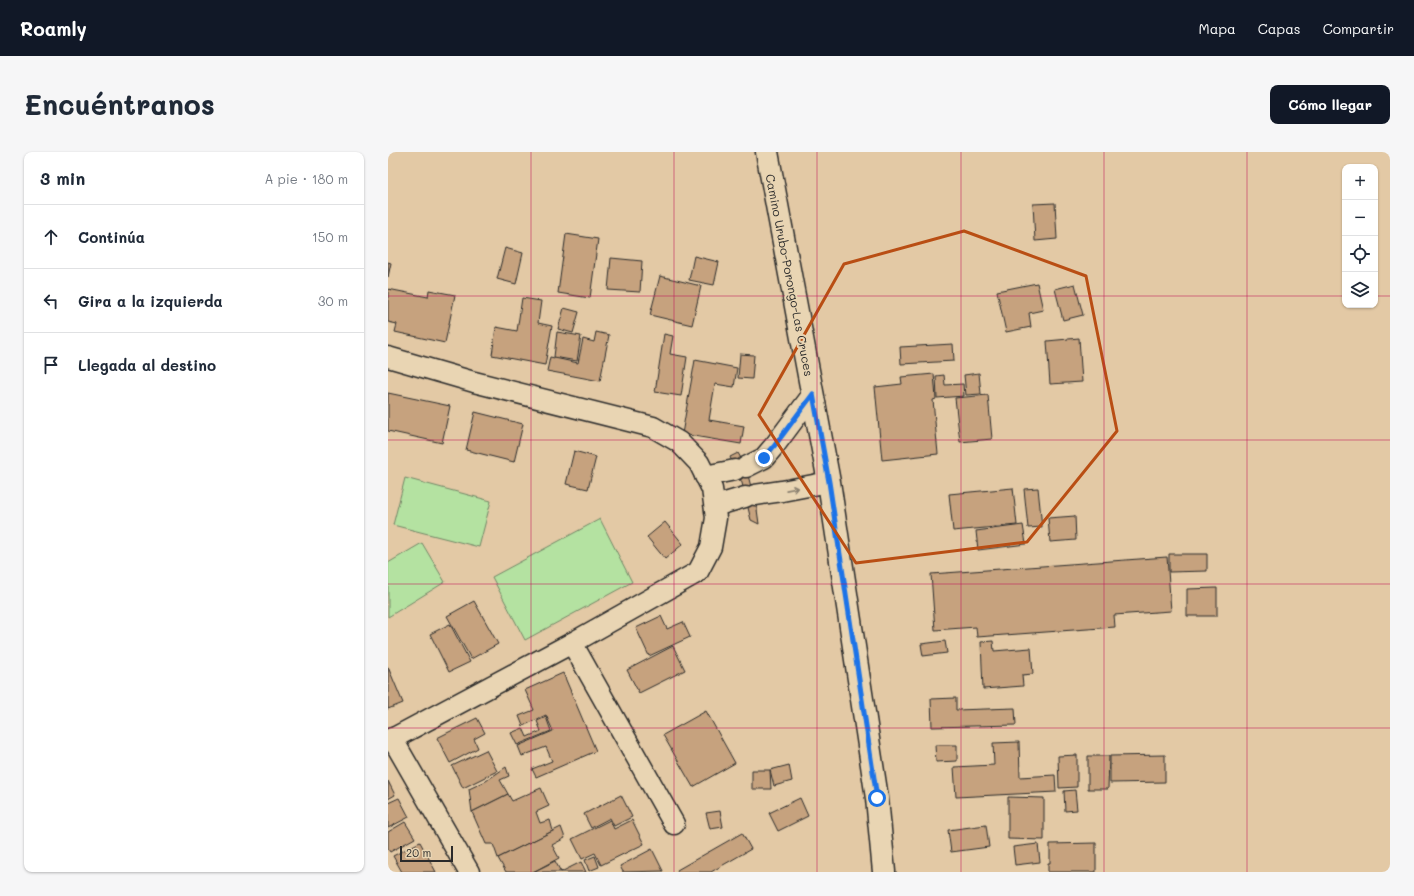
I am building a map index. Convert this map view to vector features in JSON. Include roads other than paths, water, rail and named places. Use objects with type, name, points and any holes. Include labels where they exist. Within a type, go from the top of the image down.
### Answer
[{"type":"main road","name":"Camino Urubo-Porongo-Las Cruces","points":[[767,152],[829,482],[877,798],[884,872]]},
{"type":"street","points":[[388,357],[474,382],[653,427],[679,442],[699,463],[712,489],[715,506],[716,518],[711,547],[698,572],[572,643],[390,740],[469,872]]},
{"type":"street","points":[[706,476],[741,468],[764,458],[813,394]]},
{"type":"street","points":[[715,506],[750,496],[829,482]]},
{"type":"street","points":[[572,643],[674,824]]}]
